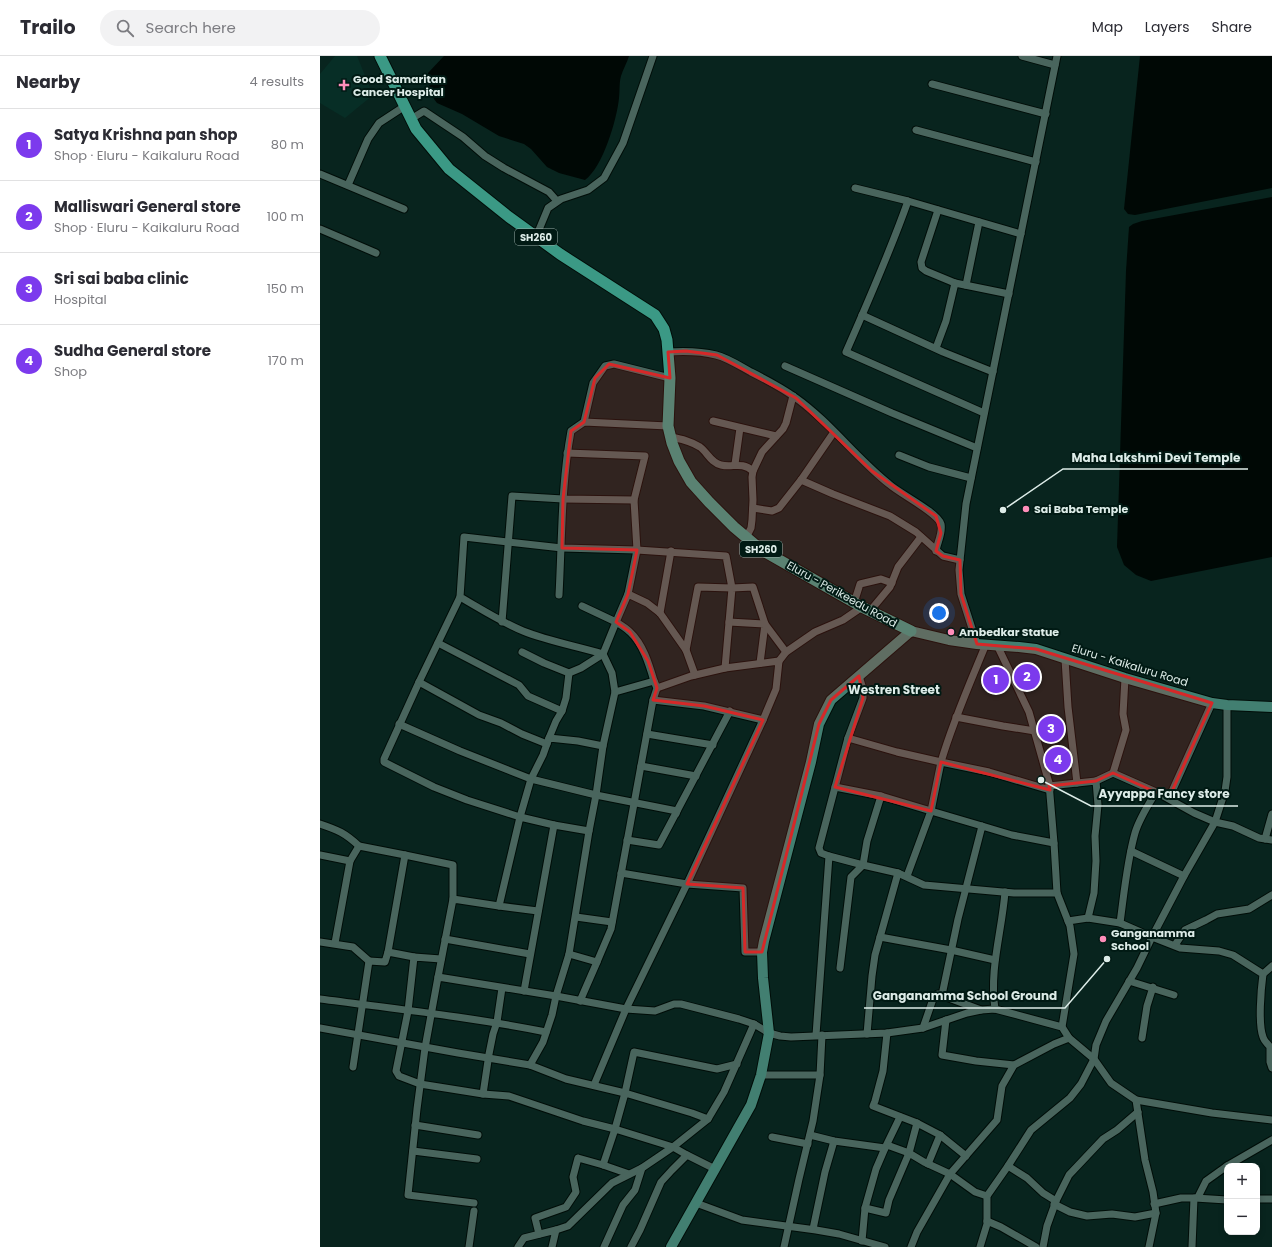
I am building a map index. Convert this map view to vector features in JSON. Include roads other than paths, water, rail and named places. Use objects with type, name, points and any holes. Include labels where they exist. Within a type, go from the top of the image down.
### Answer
[{"type":"main road","name":"Eluru - Perikeedu Road","points":[[380,56],[416,129],[449,169],[536,237],[655,315],[664,329],[667,340],[670,378],[670,431],[679,461],[691,482],[709,502],[746,538],[760,549],[862,607],[911,631]]},
{"type":"main road","name":"Eluru - Kaikaluru Road","points":[[911,631],[949,640],[1019,646],[1036,649],[1125,678],[1212,703],[1272,707]]},
{"type":"main road","points":[[671,1247],[751,1105],[761,1075],[769,1033],[763,978],[762,952],[811,762],[819,724],[831,700],[911,631]]},
{"type":"street","points":[[536,237],[548,208],[557,201],[588,190],[604,178],[624,143],[654,56]]},
{"type":"street","points":[[1022,56],[1055,65]]},
{"type":"street","points":[[1057,56],[966,504],[959,570],[961,594],[987,644],[1029,712],[1050,788],[1056,893],[1070,926],[1074,954],[1062,1027],[1069,1038],[1094,1059],[1111,1083],[1136,1100],[1212,1113],[1272,1120]]},
{"type":"street","points":[[932,84],[1046,114]]},
{"type":"street","points":[[348,185],[368,139],[379,123],[405,106]]},
{"type":"street","points":[[411,119],[424,111],[463,137],[485,156],[549,192],[557,201]]},
{"type":"street","points":[[916,130],[1036,162]]},
{"type":"street","points":[[320,174],[404,209]]},
{"type":"street","points":[[855,188],[908,201],[1021,234]]},
{"type":"street","points":[[908,201],[884,265],[846,352],[984,413]]},
{"type":"street","points":[[938,210],[921,262],[922,268],[955,283],[1009,294]]},
{"type":"street","points":[[966,285],[979,222]]},
{"type":"street","points":[[320,229],[376,253]]},
{"type":"street","points":[[936,348],[946,321],[955,283]]},
{"type":"street","points":[[862,315],[993,372]]},
{"type":"street","points":[[668,352],[686,351],[717,355],[773,383],[793,396],[834,432],[872,471],[892,487],[928,509],[936,516],[941,524],[941,533],[936,551]]},
{"type":"street","points":[[584,422],[593,382],[605,366],[614,364],[670,378]]},
{"type":"street","points":[[785,366],[977,448]]},
{"type":"street","points":[[746,538],[751,528],[753,508],[753,471],[762,452],[783,429],[793,396]]},
{"type":"street","points":[[713,420],[776,436]]},
{"type":"street","points":[[559,595],[563,499],[567,453],[571,431],[584,422],[670,431],[700,448],[714,462],[721,465],[735,464],[749,468],[753,471]]},
{"type":"street","points":[[735,464],[740,428]]},
{"type":"street","points":[[753,508],[772,511],[779,508],[801,480],[834,432]]},
{"type":"street","points":[[522,652],[568,673],[580,668],[603,654],[628,594],[636,550],[634,500],[645,456],[567,453]]},
{"type":"street","points":[[899,455],[929,467],[971,478]]},
{"type":"street","points":[[801,480],[890,516],[904,524],[943,556],[960,560]]},
{"type":"street","points":[[502,622],[512,496],[563,499],[634,500]]},
{"type":"street","points":[[594,1085],[626,1009],[687,884],[763,720],[776,689],[779,661],[786,652],[815,632],[843,620],[890,587],[898,567],[921,537]]},
{"type":"street","points":[[589,832],[520,817],[467,800],[441,790],[384,762],[399,724],[460,597],[464,538],[562,548],[636,550],[726,556],[732,588],[725,668]]},
{"type":"street","points":[[660,613],[671,552]]},
{"type":"street","points":[[862,607],[860,584],[880,579],[892,583]]},
{"type":"street","points":[[686,650],[698,587],[753,587],[765,624],[786,652]]},
{"type":"street","points":[[628,594],[647,603],[660,613],[686,650],[695,676]]},
{"type":"street","points":[[460,597],[502,622],[541,637],[603,654],[612,673],[615,692],[603,746],[569,954],[543,1042],[530,1065]]},
{"type":"street","points":[[580,1001],[611,929],[633,802],[653,700],[657,688],[648,661],[630,632],[616,622],[582,606]]},
{"type":"street","points":[[729,622],[765,624]]},
{"type":"street","points":[[760,663],[765,624]]},
{"type":"street","points":[[438,644],[519,685],[528,696],[562,710]]},
{"type":"street","points":[[906,876],[931,811],[941,762],[951,728],[987,644]]},
{"type":"street","points":[[1065,658],[1068,707],[1077,783]]},
{"type":"street","points":[[657,688],[725,668],[779,661]]},
{"type":"street","points":[[499,906],[520,817],[531,779],[562,710],[566,698],[568,673]]},
{"type":"street","points":[[859,676],[863,689],[863,698],[848,738],[819,848],[821,853],[862,865],[898,873],[924,885],[1005,892],[1056,893]]},
{"type":"street","points":[[1113,774],[1126,730],[1123,714],[1125,678]]},
{"type":"street","points":[[615,692],[654,681]]},
{"type":"street","points":[[419,682],[479,715],[501,723],[522,734],[548,741],[578,741],[603,746]]},
{"type":"street","points":[[653,700],[704,706],[763,720]]},
{"type":"street","points":[[1169,798],[1212,703]]},
{"type":"street","points":[[980,1247],[987,1221],[987,1196],[1031,1130],[1070,1098],[1081,1084],[1094,1059],[1096,1045],[1106,1022],[1184,876],[1215,822],[1225,791],[1227,776],[1227,705]]},
{"type":"street","points":[[627,840],[659,845],[730,711]]},
{"type":"street","points":[[956,717],[1035,731]]},
{"type":"street","points":[[399,724],[460,751],[531,779],[596,795],[677,811],[676,814]]},
{"type":"street","points":[[647,734],[713,745]]},
{"type":"street","points":[[848,738],[897,752],[989,772],[1050,788],[1096,781],[1113,774],[1169,798],[1194,813],[1215,822],[1233,826],[1268,839],[1272,814]]},
{"type":"street","points":[[641,766],[696,776]]},
{"type":"street","points":[[1088,918],[1094,893],[1096,869],[1095,836],[1098,805],[1096,781]]},
{"type":"street","points":[[835,786],[881,796],[1012,835],[1054,843]]},
{"type":"street","points":[[1120,923],[1135,833],[1156,792]]},
{"type":"street","points":[[840,968],[851,877],[862,865],[867,841],[881,796]]},
{"type":"street","points":[[320,824],[339,830],[359,846],[453,865],[453,899],[441,959],[420,1084],[408,1195],[474,1203]]},
{"type":"street","points":[[524,991],[554,825]]},
{"type":"street","points":[[942,995],[965,889],[982,826]]},
{"type":"street","points":[[335,943],[350,861],[359,846]]},
{"type":"street","points":[[1132,851],[1184,876]]},
{"type":"street","points":[[320,855],[350,861]]},
{"type":"street","points":[[320,942],[335,943],[353,947],[369,961],[385,962],[406,855]]},
{"type":"street","points":[[784,1247],[813,1121],[820,1075],[819,1036],[829,856]]},
{"type":"street","points":[[621,873],[687,884],[743,888],[745,952],[762,952]]},
{"type":"street","points":[[867,1034],[875,955],[898,873]]},
{"type":"street","points":[[995,1009],[993,995],[995,960],[1005,892]]},
{"type":"street","points":[[1175,945],[1185,930],[1217,914],[1249,909],[1272,895]]},
{"type":"street","points":[[453,899],[538,911]]},
{"type":"street","points":[[576,917],[612,922]]},
{"type":"street","points":[[1068,921],[1088,918],[1120,923],[1180,948],[1219,951],[1234,956],[1263,974]]},
{"type":"street","points":[[880,937],[952,950],[995,960]]},
{"type":"street","points":[[445,939],[530,954]]},
{"type":"street","points":[[388,952],[414,957],[441,959]]},
{"type":"street","points":[[569,954],[597,962]]},
{"type":"street","points":[[414,957],[408,1011],[396,1071],[399,1076],[420,1084],[483,1094],[509,1096],[583,1121],[673,1147],[715,1169]]},
{"type":"street","points":[[353,1067],[369,961]]},
{"type":"street","points":[[1272,966],[1263,974],[1261,989],[1261,1031],[1263,1039],[1270,1047],[1270,1062],[1272,1068]]},
{"type":"street","points":[[438,977],[626,1009],[655,1011],[674,1004],[681,1004],[708,1010],[754,1024],[769,1033],[791,1037],[887,1033],[923,1028],[981,1010],[995,1009],[1062,1027]]},
{"type":"street","points":[[1129,981],[1153,987],[1174,995]]},
{"type":"street","points":[[1142,1038],[1147,1006],[1153,987]]},
{"type":"street","points":[[483,1094],[488,1058],[497,1022],[502,988]]},
{"type":"street","points":[[923,1028],[934,996],[942,995],[981,1010]]},
{"type":"street","points":[[320,999],[432,1014],[467,1017],[546,1032]]},
{"type":"street","points":[[946,1020],[942,1055],[976,1061],[1014,1065]]},
{"type":"street","points":[[518,1247],[524,1238],[568,1226],[612,1183],[642,1168],[673,1147],[708,1119],[724,1092],[754,1024]]},
{"type":"street","points":[[320,1028],[403,1042],[426,1048],[530,1065],[566,1079],[625,1093],[692,1112],[708,1119]]},
{"type":"street","points":[[887,1033],[883,1071],[875,1101],[872,1106],[917,1123],[940,1136],[966,1156]]},
{"type":"street","points":[[911,1247],[917,1232],[950,1174],[997,1120],[1002,1086],[1014,1065],[1054,1044],[1069,1038]]},
{"type":"street","points":[[603,1165],[625,1093],[634,1052],[717,1069],[737,1064]]},
{"type":"street","points":[[761,1075],[820,1075]]},
{"type":"street","points":[[1136,1100],[1145,1160],[1153,1192],[1156,1213],[1149,1247]]},
{"type":"street","points":[[1043,1247],[1047,1226],[1055,1202],[1069,1175],[1103,1140],[1138,1112]]},
{"type":"street","points":[[862,1241],[865,1208],[876,1169],[900,1117]]},
{"type":"street","points":[[865,1208],[886,1212],[889,1200],[910,1153],[917,1123]]},
{"type":"street","points":[[415,1125],[478,1135]]},
{"type":"street","points":[[810,1135],[834,1141],[886,1146],[910,1153],[928,1164],[950,1174],[975,1192],[987,1196]]},
{"type":"street","points":[[772,1136],[808,1144]]},
{"type":"street","points":[[928,1164],[940,1136]]},
{"type":"street","points":[[1232,1163],[1272,1140]]},
{"type":"street","points":[[813,1229],[825,1172],[834,1141]]},
{"type":"street","points":[[413,1151],[477,1159]]},
{"type":"street","points":[[631,1247],[661,1182],[687,1155]]},
{"type":"street","points":[[539,1234],[535,1218],[566,1207],[576,1192],[573,1177],[578,1158],[629,1174]]},
{"type":"street","points":[[1008,1166],[1028,1178],[1043,1193],[1070,1212],[1087,1216],[1112,1214],[1135,1217],[1156,1213]]},
{"type":"street","points":[[604,1247],[623,1205],[635,1190],[642,1168]]},
{"type":"street","points":[[1192,1247],[1196,1198],[1206,1181],[1224,1168]]},
{"type":"street","points":[[1154,1204],[1181,1198],[1224,1200]]},
{"type":"street","points":[[1260,1199],[1272,1198]]},
{"type":"street","points":[[696,1203],[742,1220],[813,1229],[839,1234],[885,1247]]},
{"type":"street","points":[[469,1247],[474,1211]]},
{"type":"street","points":[[987,1221],[1011,1232],[1036,1247]]},
{"type":"street","points":[[552,1247],[556,1230]]},
{"type":"place","name":"Good Samaritan Cancer Hospital","points":[[344,85]]},
{"type":"place","name":"Sai Baba Temple","points":[[1026,509]]},
{"type":"place","name":"Maha Lakshmi Devi Temple","points":[[1003,510]]},
{"type":"place","name":"Ambedkar Statue","points":[[951,632]]},
{"type":"place","name":"Malliswari General store","points":[[1027,677]]},
{"type":"place","name":"Satya Krishna pan shop","points":[[996,680]]},
{"type":"place","name":"Sri sai baba clinic","points":[[1051,729]]},
{"type":"place","name":"Sudha General store","points":[[1058,760]]},
{"type":"place","name":"Ayyappa Fancy store","points":[[1041,780]]},
{"type":"place","name":"Ganganamma School","points":[[1103,939]]},
{"type":"place","name":"Ganganamma School Ground","points":[[1107,959]]},
{"type":"district","name":"Westren Street","points":[[894,690]]}]
